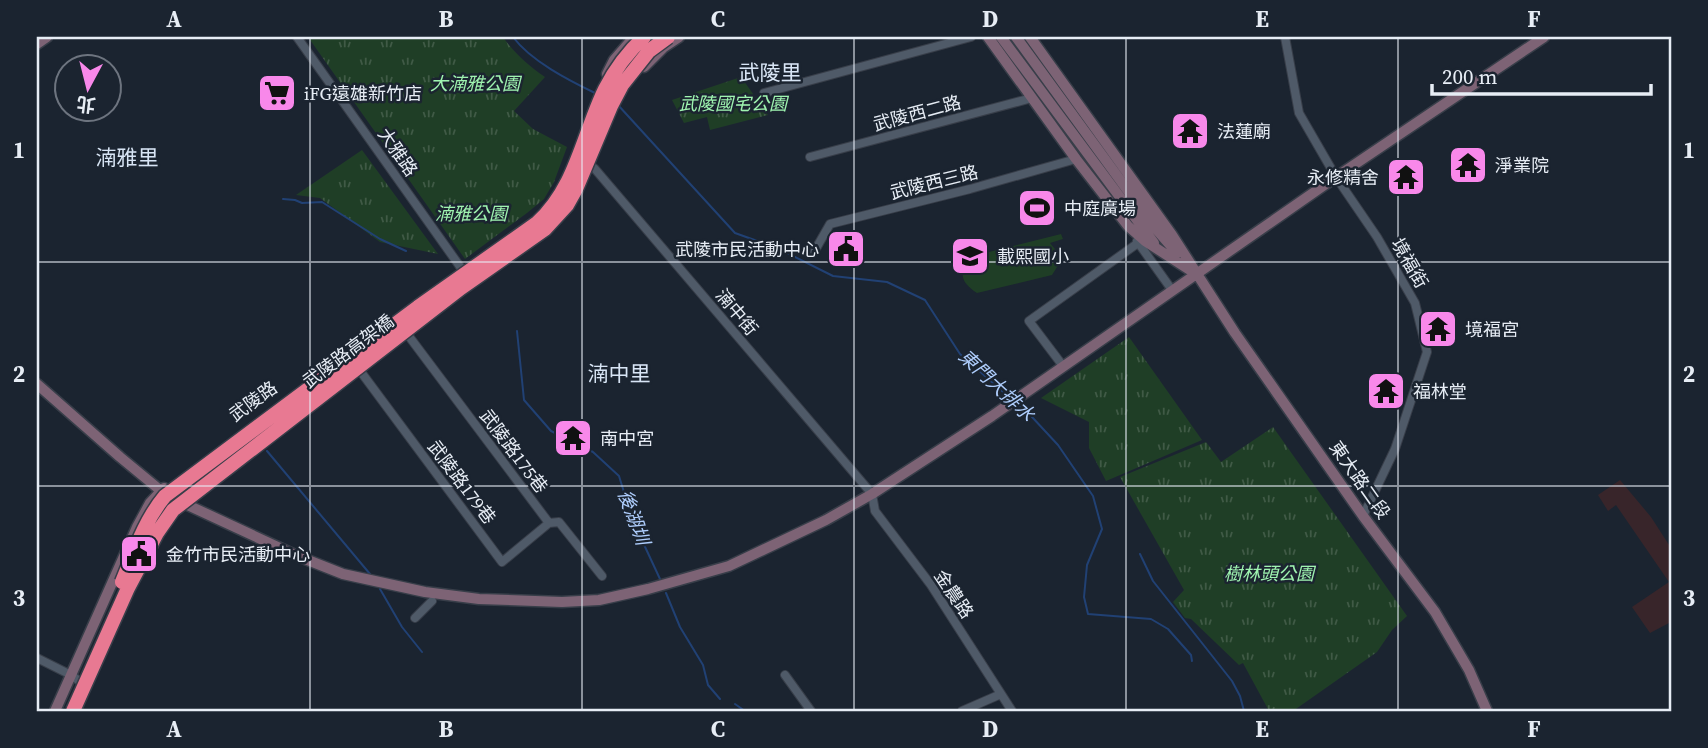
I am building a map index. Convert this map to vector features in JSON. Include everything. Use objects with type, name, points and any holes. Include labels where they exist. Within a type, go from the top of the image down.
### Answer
[{"type":"highway","name":"武陵路高架橋","points":[[581,165],[606,88],[618,66],[644,37]]},
{"type":"highway","points":[[620,71],[656,37]]},
{"type":"highway","name":"武陵路高架橋","points":[[73,711],[155,507],[165,496],[418,307],[537,223],[558,200],[581,165],[622,85],[649,51],[668,37]]},
{"type":"highway","points":[[125,583],[138,550],[161,512],[175,498],[288,412]]},
{"type":"highway","name":"武陵路高架橋","points":[[64,711],[125,583]]},
{"type":"street","points":[[37,44],[47,37]]},
{"type":"street","name":"大雅路","points":[[297,37],[462,268],[472,286]]},
{"type":"street","points":[[620,71],[634,37]]},
{"type":"street","points":[[620,71],[650,60],[679,37]]},
{"type":"street","points":[[764,93],[971,37]]},
{"type":"street","name":"東大路二段","points":[[988,37],[1128,226],[1171,290]]},
{"type":"street","name":"東大路二段","points":[[1001,37],[1154,243],[1196,273]]},
{"type":"street","name":"東大路二段","points":[[1016,37],[1155,228],[1196,273]]},
{"type":"street","name":"東大路二段","points":[[1030,37],[1172,235],[1235,333],[1363,516],[1435,612],[1469,670],[1487,711]]},
{"type":"street","name":"境福街","points":[[1285,37],[1300,113],[1336,177],[1377,237],[1415,303],[1427,352],[1395,449],[1363,516]]},
{"type":"street","points":[[37,384],[161,491],[295,555],[343,574],[425,592],[479,599],[562,602],[599,600],[656,587],[729,566],[826,520],[872,494],[1544,37]]},
{"type":"street","name":"武陵路","points":[[55,711],[85,645],[174,515],[472,286],[555,226],[572,205],[594,114],[605,89],[620,71]]},
{"type":"street","name":"武陵路","points":[[80,711],[104,653],[150,503],[161,491],[382,325],[541,212],[562,183],[581,165],[611,122],[622,97],[620,71]]},
{"type":"street","name":"武陵西二路","points":[[810,158],[1032,98]]},
{"type":"street","name":"武陵西三路","points":[[814,252],[830,225],[1076,159]]},
{"type":"street","name":"湳中街","points":[[581,165],[872,494]]},
{"type":"street","name":"東大路二段","points":[[1128,226],[1145,241],[1196,273]]},
{"type":"street","points":[[1063,366],[1029,321],[1138,243]]},
{"type":"street","name":"武陵路175巷","points":[[408,335],[549,523],[559,522],[602,576]]},
{"type":"street","name":"武陵路179巷","points":[[361,372],[502,562],[549,523]]},
{"type":"street","name":"金農路","points":[[872,494],[875,511],[931,585],[1012,711]]},
{"type":"street","points":[[415,618],[432,601]]},
{"type":"street","points":[[85,645],[104,653]]},
{"type":"street","points":[[37,659],[71,675],[89,688]]},
{"type":"street","points":[[785,675],[811,711]]},
{"type":"street","points":[[962,711],[1001,694]]},
{"type":"shaded area","points":[[1620,480],[1651,517],[1671,548],[1671,622],[1650,633],[1632,607],[1669,582],[1616,505],[1608,511],[1598,495]]},
{"type":"green space","name":"大湳雅公園","points":[[308,37],[503,37],[522,59],[545,77],[514,111],[533,129],[567,147],[554,182],[544,199],[465,259]]},
{"type":"green space","name":"武陵國宅公園","points":[[741,77],[768,115],[710,130],[707,117],[684,123],[672,100]]},
{"type":"green space","name":"湳雅公園","points":[[362,150],[438,254],[380,242],[320,198],[296,195]]},
{"type":"green space","points":[[1061,234],[1063,239],[1050,243],[1059,254],[1059,264],[1052,275],[977,293],[964,280],[966,263],[956,265],[953,261]]},
{"type":"green space","points":[[1129,337],[1202,440],[1106,481],[1089,448],[1089,422],[1041,398]]},
{"type":"green space","name":"樹林頭公園","points":[[1273,427],[1407,616],[1392,630],[1377,652],[1293,711],[1269,711],[1243,663],[1239,665],[1191,619],[1185,618],[1173,602],[1184,590],[1120,477],[1206,442],[1221,462]]},
{"type":"waterway","name":"東門大排水","points":[[513,37],[540,62],[595,93]]},
{"type":"waterway","name":"東門大排水","points":[[618,105],[735,233],[777,248],[833,276],[887,282],[925,300],[960,354],[1011,399]]},
{"type":"waterway","name":"後湖圳","points":[[283,199],[302,203],[322,202],[380,239],[406,251]]},
{"type":"waterway","name":"後湖圳","points":[[517,331],[524,400],[551,431],[593,452],[619,476],[633,521],[660,579]]},
{"type":"waterway","name":"東門大排水","points":[[1018,405],[1058,445],[1093,496],[1102,529],[1087,565],[1084,597],[1088,614],[1151,619],[1168,629],[1191,655],[1192,661]]},
{"type":"waterway","points":[[267,451],[370,574]]},
{"type":"waterway","points":[[1140,554],[1153,581],[1232,681],[1244,711]]},
{"type":"waterway","points":[[380,589],[402,627],[422,652]]},
{"type":"waterway","name":"後湖圳","points":[[666,593],[680,627],[703,665],[708,685],[720,699]]},
{"type":"waterway","name":"後湖圳","points":[[735,704],[745,711]]},
{"type":"place","name":"iFG遠雄新竹店","points":[[277,93]]},
{"type":"place","name":"法蓮廟","points":[[1190,131]]},
{"type":"place","name":"淨業院","points":[[1468,165]]},
{"type":"place","name":"永修精舍","points":[[1406,177]]},
{"type":"place","name":"中庭廣場","points":[[1037,208]]},
{"type":"place","name":"武陵市民活動中心","points":[[846,249]]},
{"type":"place","name":"載熙國小","points":[[970,256]]},
{"type":"place","name":"境福宮","points":[[1438,329]]},
{"type":"place","name":"福林堂","points":[[1386,391]]},
{"type":"place","name":"南中宮","points":[[573,438]]},
{"type":"place","name":"金竹市民活動中心","points":[[139,554]]},
{"type":"district","name":"武陵里","points":[[770,72]]},
{"type":"district","name":"湳雅里","points":[[127,157]]},
{"type":"district","name":"湳中里","points":[[619,373]]}]
